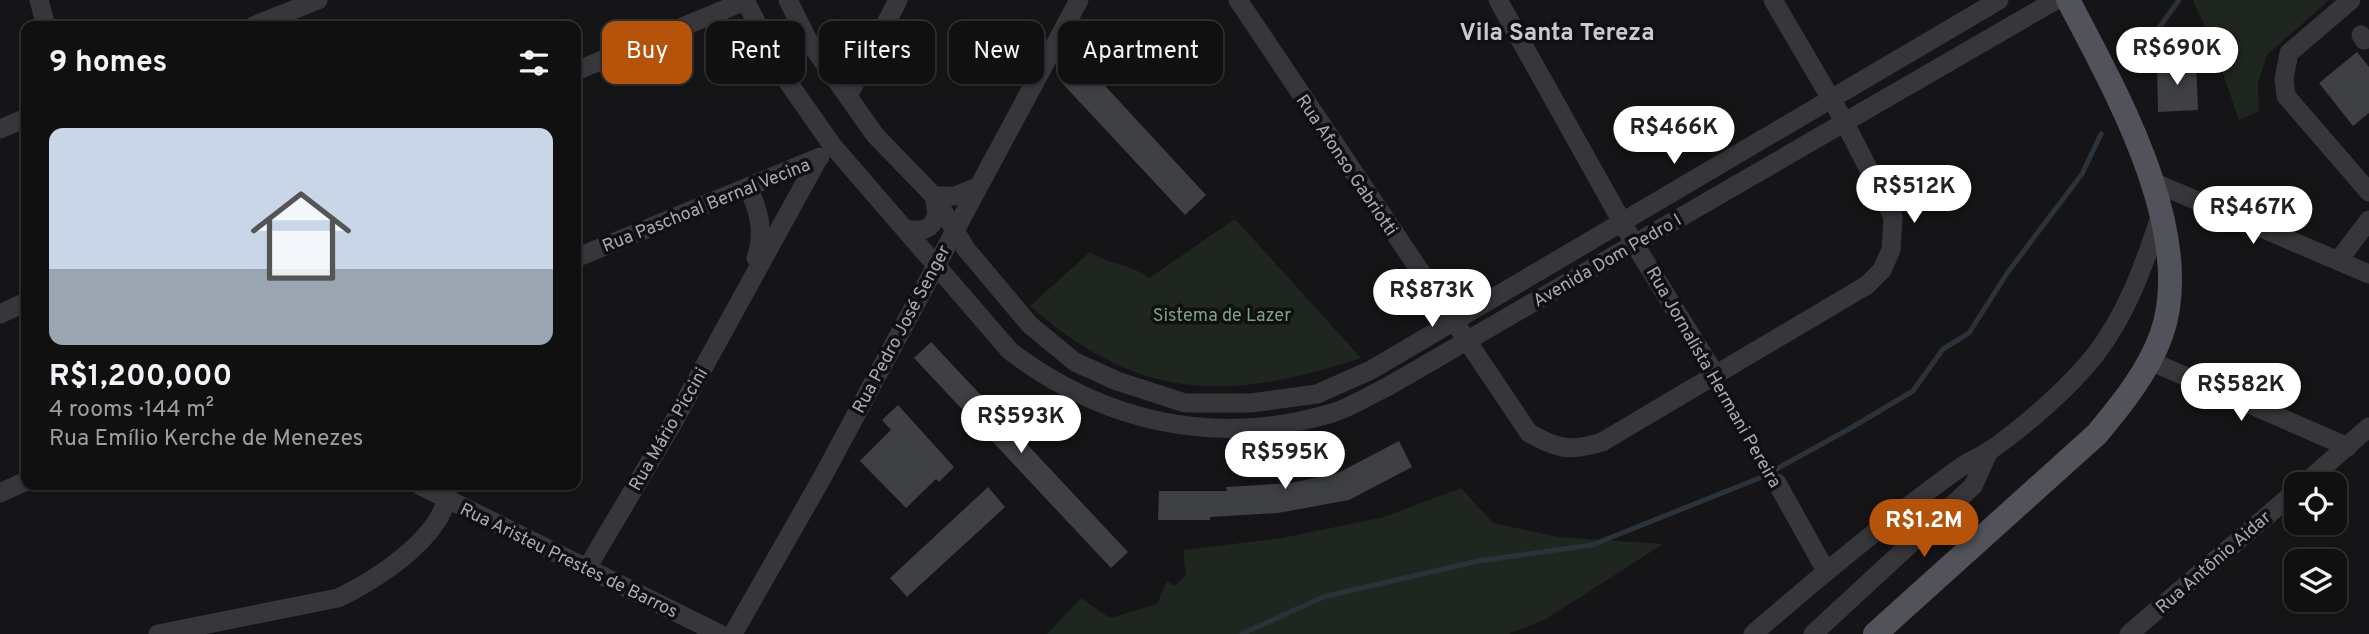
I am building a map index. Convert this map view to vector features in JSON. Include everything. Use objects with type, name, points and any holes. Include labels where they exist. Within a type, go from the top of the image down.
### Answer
[{"type":"main road","points":[[1875,634],[2098,434],[2126,399],[2150,361],[2161,335],[2168,308],[2168,259],[2153,182],[2128,118],[2068,0]]},
{"type":"street","points":[[39,0],[45,21]]},
{"type":"street","points":[[266,21],[318,0]]},
{"type":"street","name":"Avenida Dom Pedro I","points":[[788,0],[808,40],[819,54]]},
{"type":"street","points":[[888,21],[898,0]]},
{"type":"street","name":"Rua Pedro José Senger","points":[[1068,21],[1079,0]]},
{"type":"street","name":"Rua Pedro José Senger","points":[[1070,21],[1095,0]]},
{"type":"street","name":"Rua Afonso Gabriotti","points":[[1238,0],[1451,321],[1529,433],[1552,446],[1579,449],[1602,442],[1867,285],[1882,270],[1891,250],[1893,217],[1844,121],[1773,0]]},
{"type":"street","name":"Rua Jornalista Hermani Pereira","points":[[1498,0],[1621,220],[1715,374]]},
{"type":"street","name":"Avenida Dom Pedro I","points":[[840,84],[875,135],[934,196],[966,249],[1030,325],[1075,362],[1117,381],[1185,402],[1251,403],[1317,394],[1371,370],[1621,220],[1999,0]]},
{"type":"street","name":"Avenida Dom Pedro I","points":[[745,1],[783,75],[832,145],[1010,351],[1041,374],[1098,403],[1186,426],[1252,430],[1331,414],[1387,387],[2056,0]]},
{"type":"street","points":[[2351,0],[2289,53],[2284,79],[2286,96],[2369,192]]},
{"type":"street","points":[[581,69],[745,1]]},
{"type":"street","name":"Rua Pedro José Senger","points":[[733,634],[822,478],[1058,40]]},
{"type":"street","points":[[848,96],[855,84]]},
{"type":"street","points":[[0,129],[21,120]]},
{"type":"street","name":"Rua Paschoal Bernal Vecina","points":[[581,256],[817,161],[832,145]]},
{"type":"street","name":"Rua Mário Piccini","points":[[587,568],[673,423],[817,161]]},
{"type":"street","points":[[2153,182],[2369,275]]},
{"type":"street","name":"Rua Mário Piccini","points":[[745,289],[758,253],[762,230],[758,209],[748,187]]},
{"type":"street","points":[[905,229],[924,230],[930,226],[937,214],[934,196],[955,196],[977,187]]},
{"type":"street","points":[[1753,634],[1826,571],[1963,466],[1989,451],[2050,400],[2093,358],[2112,331],[2132,292],[2160,216]]},
{"type":"street","points":[[2338,261],[2369,220]]},
{"type":"street","points":[[0,314],[21,304]]},
{"type":"street","points":[[2150,361],[2348,447]]},
{"type":"street","points":[[2318,472],[2369,427]]},
{"type":"street","points":[[1813,634],[1973,486],[1989,451]]},
{"type":"street","points":[[0,493],[21,483]]},
{"type":"street","name":"Rua Jornalista Hermani Pereira","points":[[1777,483],[1826,571]]},
{"type":"street","points":[[158,634],[338,598],[356,590],[399,559],[432,528],[444,510],[446,492]]},
{"type":"street","name":"Rua Aristeu Prestes de Barros","points":[[446,492],[587,568],[720,634]]},
{"type":"street","name":"Rua Antônio Aidar","points":[[2129,634],[2284,501]]},
{"type":"path","name":"Rua Jornalista Hermani Pereira","points":[[1715,374],[1777,483]]},
{"type":"green space","points":[[2193,0],[2329,0],[2267,55],[2258,83],[2259,111],[2239,120],[2212,42]]},
{"type":"green space","name":"Sistema de Lazer","points":[[1235,219],[1361,358],[1268,382],[1226,386],[1186,384],[1148,376],[1109,361],[1070,338],[1030,306],[1090,252],[1134,269],[1149,278]]},
{"type":"green space","points":[[1461,488],[1493,523],[1558,537],[1663,544],[1546,619],[1509,634],[1047,634],[1081,598],[1110,618],[1157,604],[1167,581],[1175,586],[1186,575],[1183,550],[1282,538],[1384,517]]},
{"type":"building","points":[[2357,52],[2369,67],[2369,113],[2353,126],[2319,83]]},
{"type":"building","points":[[2196,61],[2198,110],[2158,112],[2157,63]]},
{"type":"building","points":[[1063,84],[1103,84],[1206,195],[1185,215]]},
{"type":"building","points":[[931,342],[1128,552],[1111,568],[914,358]]},
{"type":"building","points":[[898,405],[954,467],[939,482],[936,479],[906,508],[860,461],[891,430],[882,420]]},
{"type":"building","points":[[1399,441],[1412,467],[1349,500],[1278,513],[1210,517],[1210,520],[1158,520],[1159,491],[1227,491],[1226,487],[1291,483],[1340,472]]},
{"type":"building","points":[[988,487],[1005,507],[907,597],[890,578]]},
{"type":"waterway","points":[[2132,65],[2179,0]]},
{"type":"waterway","points":[[1242,634],[1323,597],[1478,561],[1592,545],[1762,477],[1849,429],[1913,391],[1943,349],[1969,333],[2008,272],[2082,174],[2101,134]]},
{"type":"district","name":"Vila Santa Tereza","points":[[1557,32]]}]
